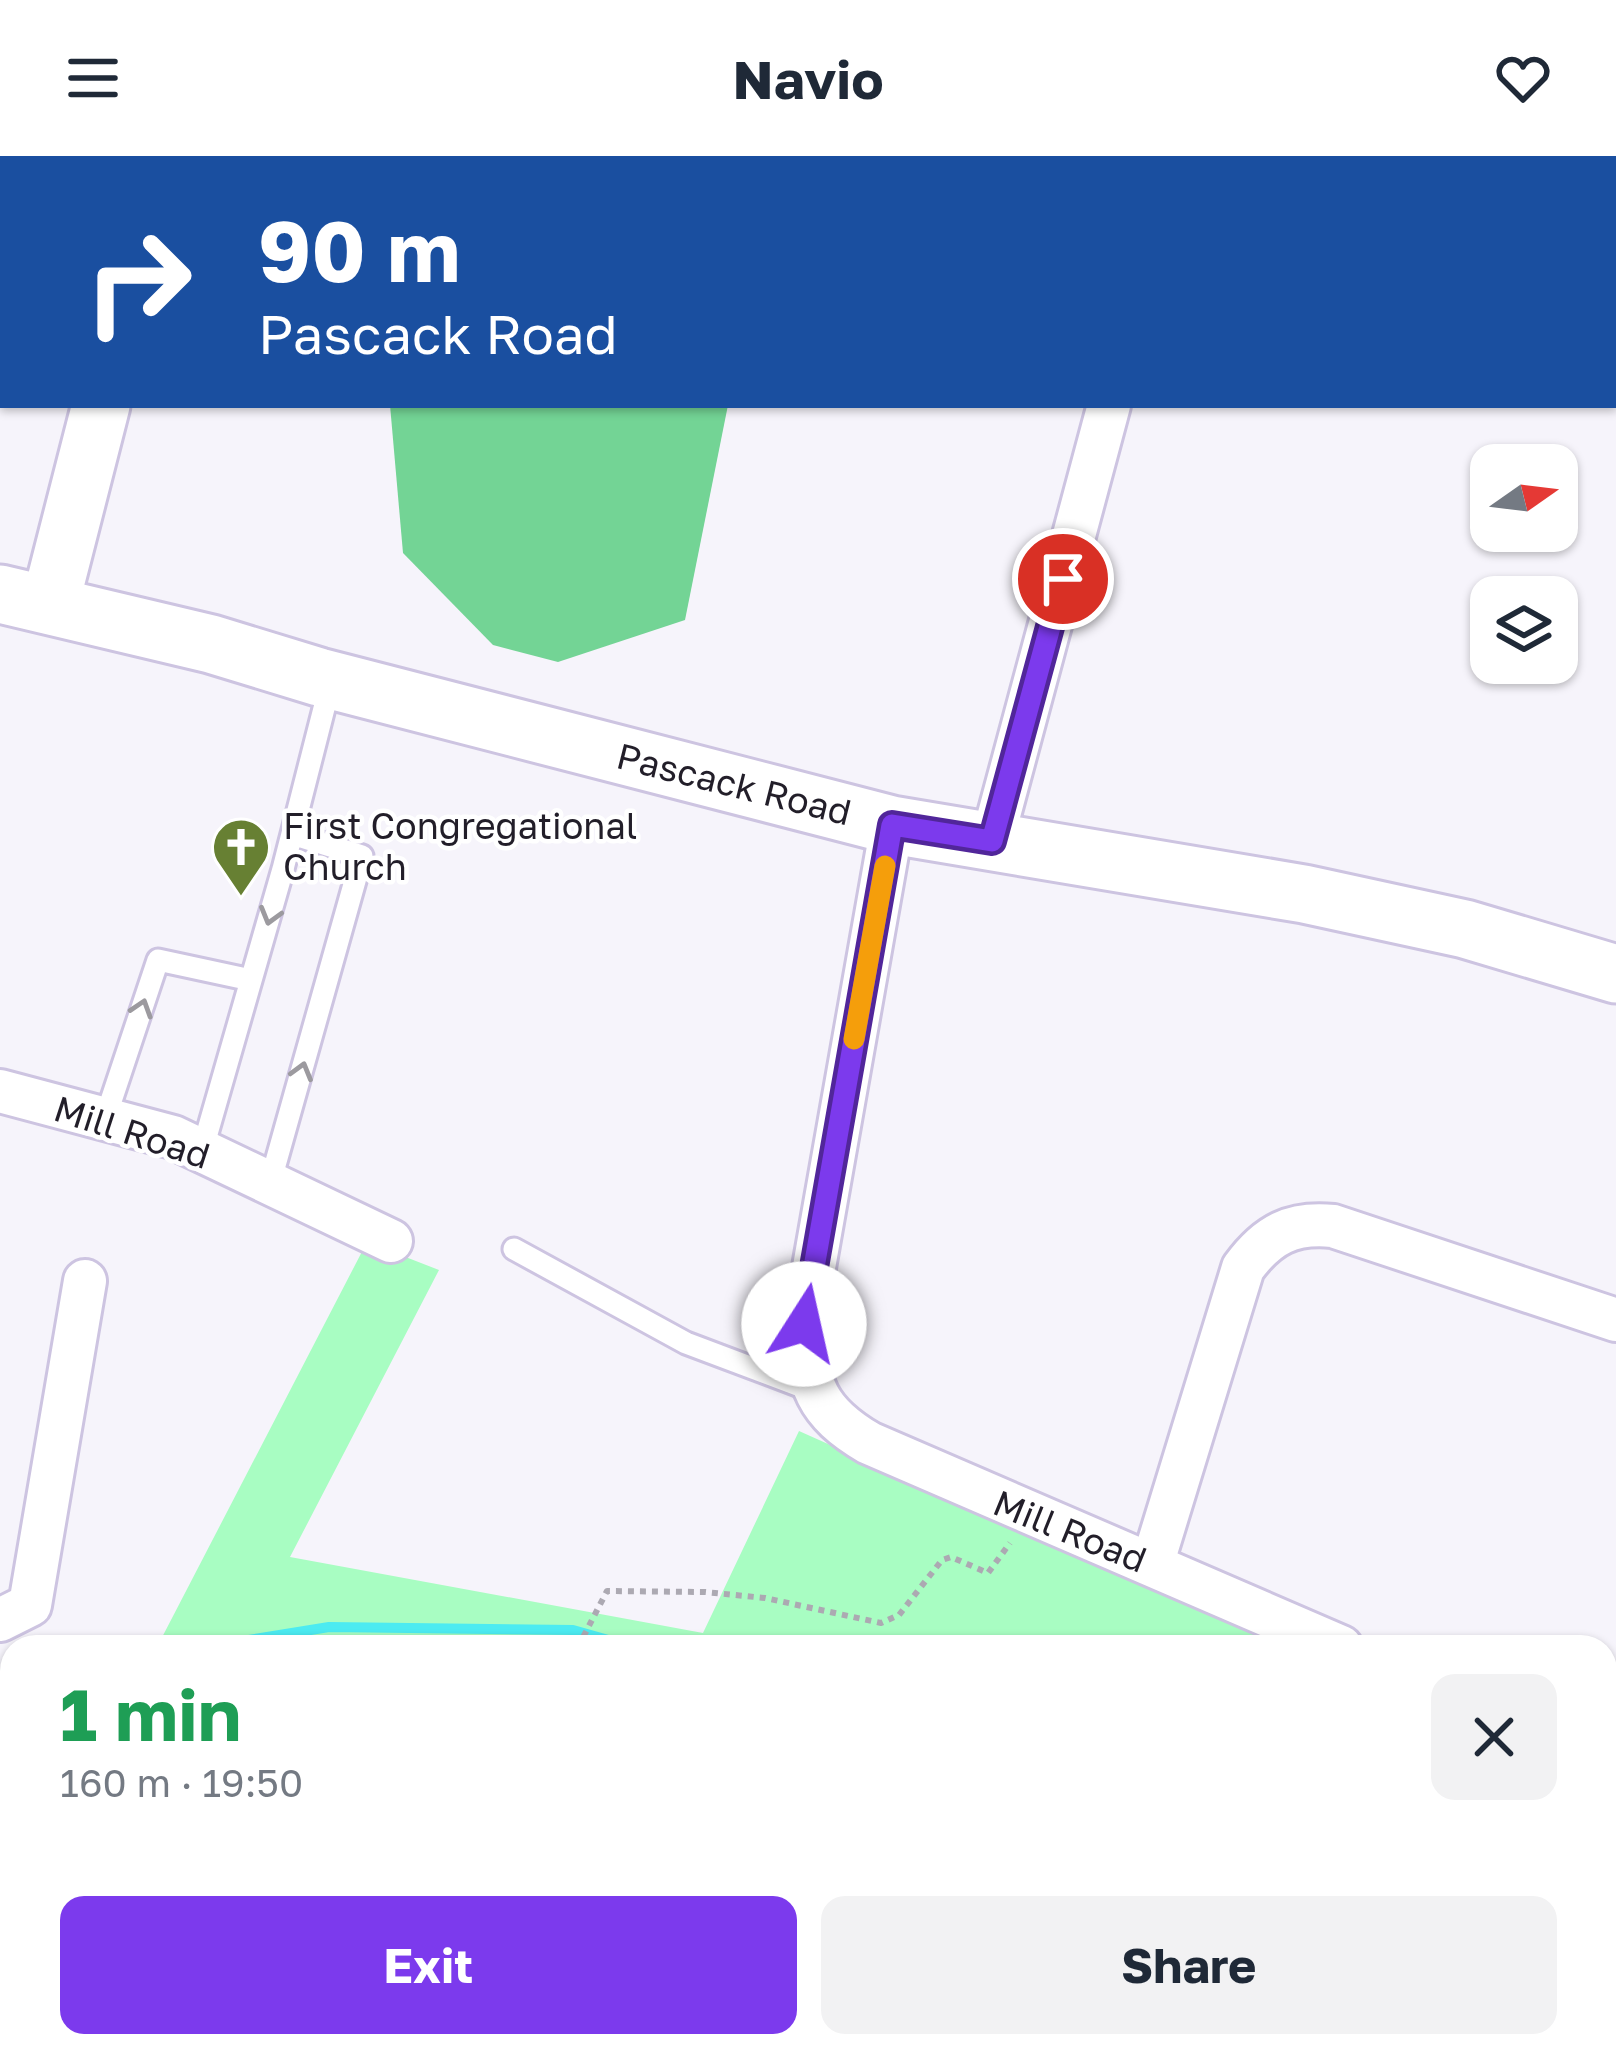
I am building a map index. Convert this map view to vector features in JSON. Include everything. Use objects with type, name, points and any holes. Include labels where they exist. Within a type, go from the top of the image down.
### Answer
[{"type":"street","points":[[25,599],[100,408]]},
{"type":"street","points":[[992,841],[1108,408]]},
{"type":"street","name":"Pascack Road","points":[[25,599],[892,825],[1304,894],[1465,929],[1616,974]]},
{"type":"street","points":[[816,1393],[806,1358],[804,1324],[892,825]]},
{"type":"street","name":"Mill Road","points":[[0,1091],[173,1137],[391,1241]]},
{"type":"street","points":[[1152,1564],[1244,1268],[1259,1246],[1281,1231],[1307,1223],[1333,1226],[1616,1320]]},
{"type":"street","points":[[15,1612],[85,1281]]},
{"type":"street","name":"Mill Road","points":[[816,1393],[834,1423],[851,1433],[1030,1516],[1315,1635]]},
{"type":"lane","points":[[202,1151],[331,680]]},
{"type":"lane","points":[[270,1183],[362,856],[292,834]]},
{"type":"lane","points":[[105,1119],[158,960],[251,980]]},
{"type":"lane","points":[[514,1249],[686,1343],[816,1393]]},
{"type":"path","points":[[584,1635],[607,1591],[765,1598],[881,1623],[899,1615],[942,1560],[951,1556],[988,1573],[1030,1516]]},
{"type":"green space","points":[[390,408],[727,408],[685,620],[558,662],[493,645],[403,553]]},
{"type":"green space","points":[[367,1242],[439,1270],[290,1557],[703,1633],[799,1431],[1255,1635],[163,1635]]},
{"type":"waterway","points":[[279,1635],[329,1627],[573,1630],[591,1635]]},
{"type":"slow traffic","points":[[854,1039],[885,866]]},
{"type":"place","name":"First Congregational Church","points":[[241,898]]},
{"type":"route","points":[[804,1324],[892,825],[992,841],[1063,579]]}]
